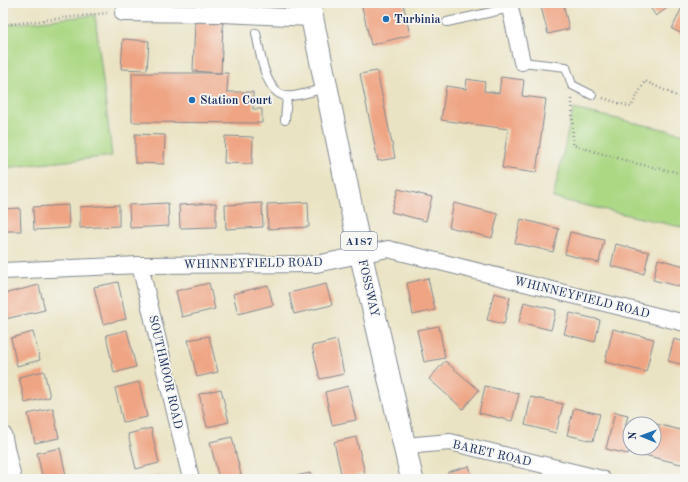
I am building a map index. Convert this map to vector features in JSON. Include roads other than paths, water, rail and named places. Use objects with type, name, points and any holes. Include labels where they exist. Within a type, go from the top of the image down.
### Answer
[{"type":"main road","name":"FOSSWAY","points":[[310,11],[361,255],[412,479]]},
{"type":"street","points":[[509,5],[522,62]]},
{"type":"street","points":[[123,13],[222,14],[310,11]]},
{"type":"street","name":"WHINNEYFIELD ROAD","points":[[3,271],[140,265],[316,264],[388,249],[685,323]]},
{"type":"street","name":"SOUTHMOOR ROAD","points":[[140,265],[191,479]]},
{"type":"street","points":[[3,434],[13,479]]},
{"type":"street","name":"BARET ROAD","points":[[405,446],[450,442],[602,479]]},
{"type":"lane","points":[[447,22],[509,5]]},
{"type":"lane","points":[[256,32],[271,87],[287,97],[327,88]]},
{"type":"lane","points":[[522,62],[566,67],[572,85],[592,95]]},
{"type":"lane","points":[[285,120],[287,97]]},
{"type":"place","name":"Turbinia","points":[[386,19]]},
{"type":"place","name":"Station Court","points":[[192,100]]}]
